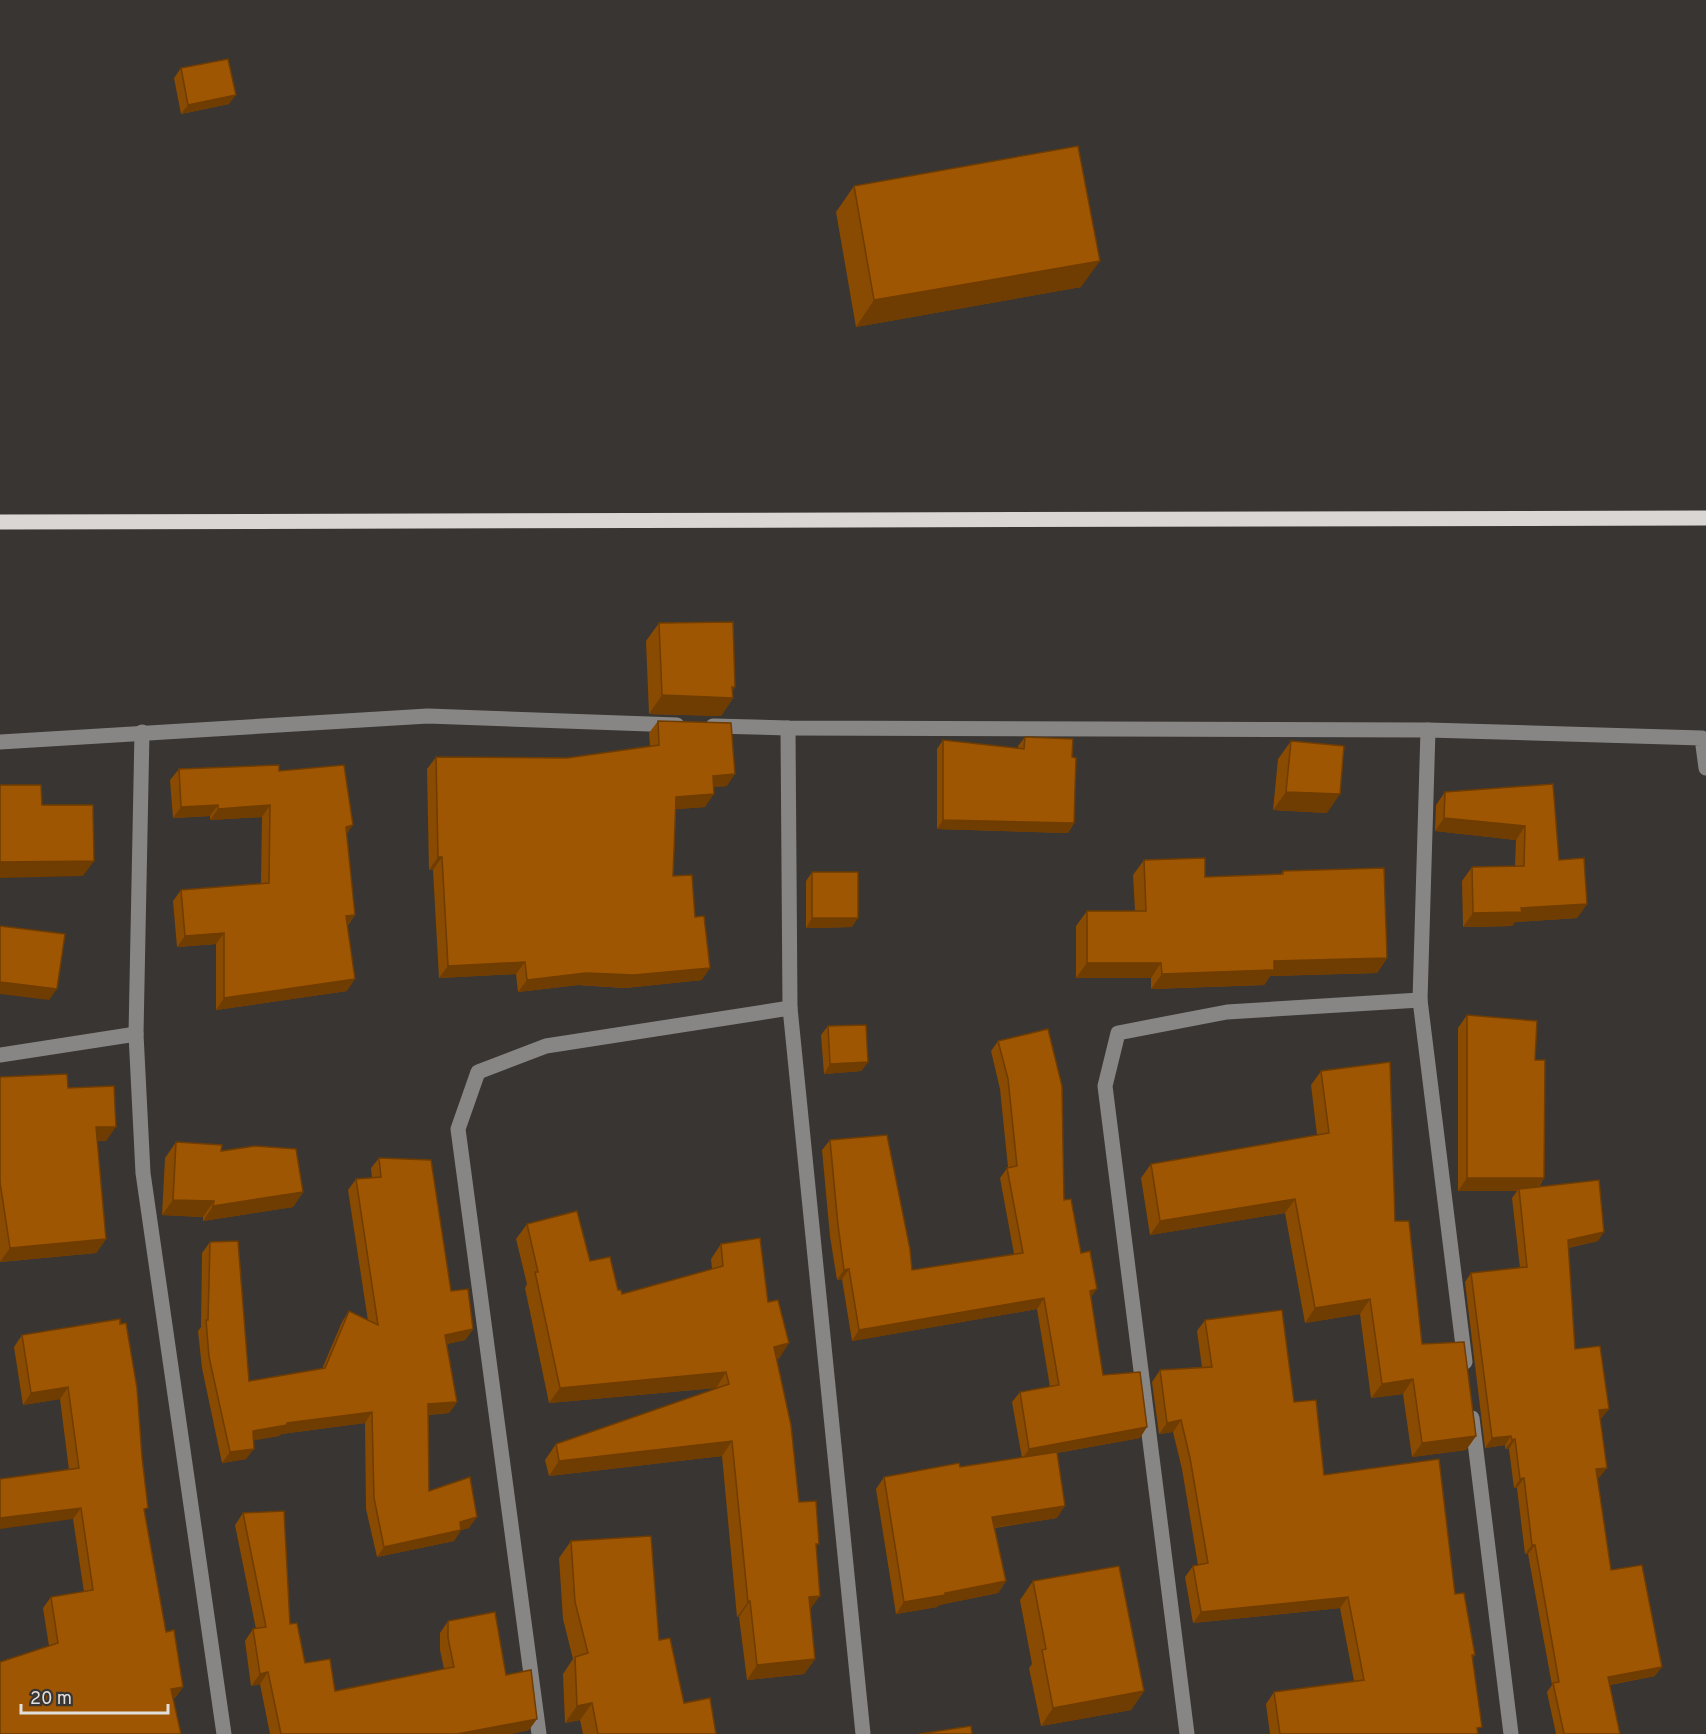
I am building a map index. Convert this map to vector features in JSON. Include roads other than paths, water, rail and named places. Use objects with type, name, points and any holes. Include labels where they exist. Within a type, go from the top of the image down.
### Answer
[{"type":"main road","points":[[0,522],[1706,518]]},
{"type":"street","points":[[0,742],[428,716],[788,728],[1428,730],[1702,738],[1706,768]]},
{"type":"street","points":[[788,728],[790,1008],[863,1734]]},
{"type":"street","points":[[1428,730],[1420,1000],[1467,1379]]},
{"type":"street","points":[[142,732],[136,1034],[143,1173],[224,1734]]},
{"type":"street","points":[[1187,1734],[1105,1086],[1118,1033],[1227,1012],[1420,1000]]},
{"type":"street","points":[[539,1734],[458,1129],[478,1072],[546,1046],[790,1008]]},
{"type":"street","points":[[0,1055],[136,1034]]},
{"type":"street","points":[[1470,1402],[1510,1734]]}]
